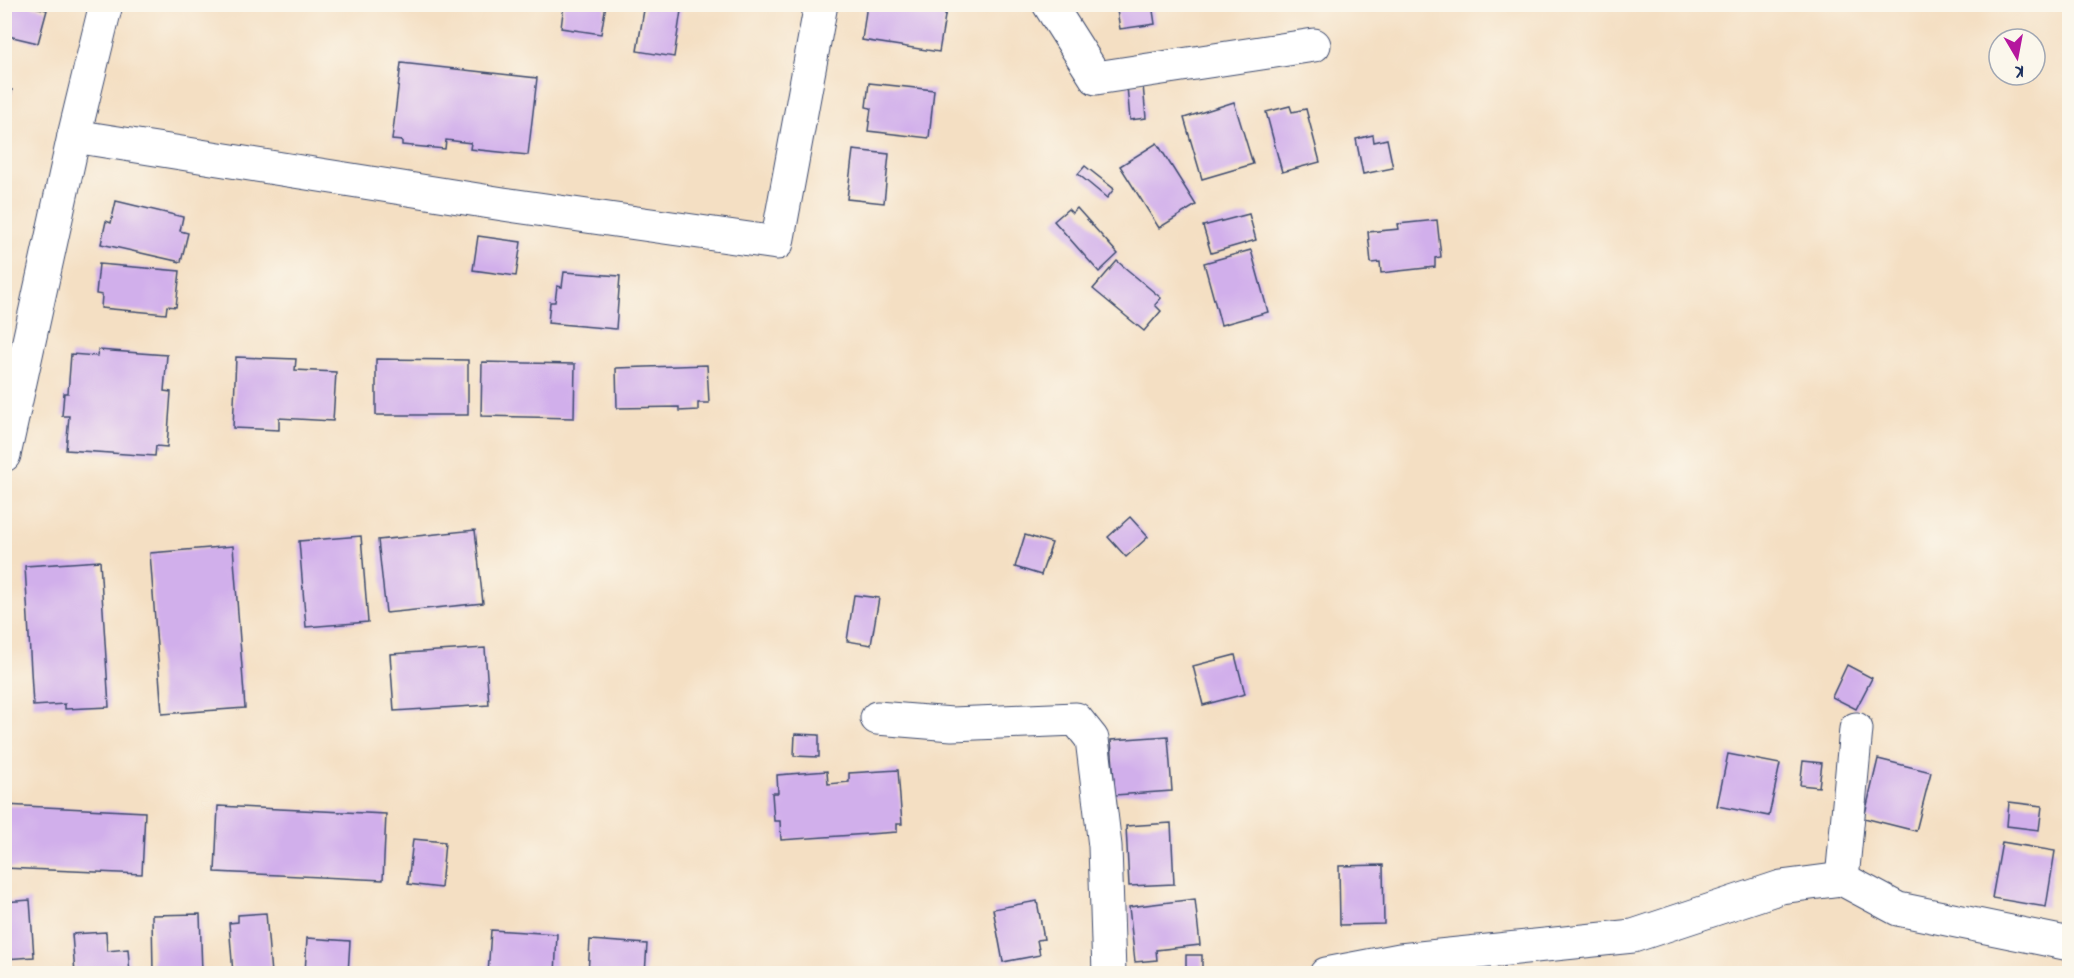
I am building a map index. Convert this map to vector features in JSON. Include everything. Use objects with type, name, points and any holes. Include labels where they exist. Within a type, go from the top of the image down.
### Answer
[{"type":"street","points":[[4,455],[74,136],[106,4]]},
{"type":"street","points":[[74,136],[503,204],[777,243],[821,4]]},
{"type":"street","points":[[1049,4],[1096,78],[1314,45]]},
{"type":"street","points":[[877,718],[952,724],[1076,719],[1092,739],[1105,846],[1109,974]]},
{"type":"street","points":[[1842,879],[1856,729]]},
{"type":"street","points":[[1326,974],[1400,960],[1633,936],[1781,887],[1842,879],[1898,909],[2070,944]]},
{"type":"building","points":[[4,4],[23,4],[47,10],[38,43],[4,35]]},
{"type":"building","points":[[564,4],[606,4],[601,34],[561,28]]},
{"type":"building","points":[[645,4],[682,4],[674,57],[637,51]]},
{"type":"building","points":[[867,4],[947,4],[939,52],[862,40]]},
{"type":"building","points":[[1116,4],[1152,4],[1155,24],[1120,29]]},
{"type":"building","points":[[401,63],[537,78],[528,155],[470,149],[471,143],[446,140],[445,149],[402,145],[402,141],[392,140]]},
{"type":"building","points":[[869,83],[934,90],[929,138],[868,131],[871,108],[866,107]]},
{"type":"building","points":[[1143,85],[1146,118],[1130,120],[1127,86]]},
{"type":"building","points":[[4,89],[12,90],[6,125],[4,125]]},
{"type":"building","points":[[1234,102],[1253,164],[1202,179],[1184,118]]},
{"type":"building","points":[[1290,106],[1292,112],[1306,109],[1320,162],[1282,172],[1266,112]]},
{"type":"building","points":[[1373,135],[1374,142],[1387,139],[1393,168],[1363,174],[1356,139]]},
{"type":"building","points":[[1157,143],[1196,205],[1159,228],[1120,166]]},
{"type":"building","points":[[853,150],[889,154],[884,203],[847,199]]},
{"type":"building","points":[[1085,166],[1114,189],[1107,198],[1078,174]]},
{"type":"building","points":[[116,201],[183,217],[180,231],[188,233],[181,262],[101,244],[106,221],[111,223]]},
{"type":"building","points":[[1077,208],[1118,254],[1099,272],[1054,221],[1068,209],[1072,213]]},
{"type":"building","points":[[1249,214],[1256,240],[1211,253],[1203,226]]},
{"type":"building","points":[[1437,220],[1441,257],[1435,258],[1435,267],[1381,273],[1380,262],[1371,263],[1368,232],[1399,229],[1398,224]]},
{"type":"building","points":[[478,236],[521,242],[516,276],[473,270]]},
{"type":"building","points":[[1251,250],[1268,312],[1221,325],[1204,263]]},
{"type":"building","points":[[1117,261],[1161,298],[1155,305],[1161,311],[1144,331],[1093,289]]},
{"type":"building","points":[[99,264],[180,271],[176,307],[167,306],[166,314],[101,308],[102,295],[96,294]]},
{"type":"building","points":[[564,272],[620,276],[616,329],[548,323],[550,302],[555,302],[557,286],[562,287]]},
{"type":"building","points":[[98,350],[167,355],[164,391],[171,392],[167,447],[156,446],[155,456],[66,450],[69,416],[62,416],[64,393],[68,393],[71,354],[97,356]]},
{"type":"building","points":[[236,357],[296,359],[295,370],[336,372],[333,421],[279,418],[279,430],[233,428]]},
{"type":"building","points":[[376,359],[468,360],[468,415],[376,415]]},
{"type":"building","points":[[482,362],[575,364],[574,418],[481,416]]},
{"type":"building","points":[[707,365],[709,403],[698,403],[698,410],[679,411],[679,407],[617,408],[616,368]]},
{"type":"building","points":[[1130,517],[1148,537],[1126,557],[1108,537]]},
{"type":"building","points":[[475,530],[483,603],[386,613],[378,540]]},
{"type":"building","points":[[1025,535],[1052,543],[1041,575],[1015,567]]},
{"type":"building","points":[[361,536],[368,622],[306,627],[299,541]]},
{"type":"building","points":[[233,546],[245,708],[162,714],[150,553]]},
{"type":"building","points":[[100,561],[109,707],[65,709],[65,704],[33,706],[25,566]]},
{"type":"building","points":[[854,595],[879,598],[871,645],[847,641]]},
{"type":"building","points":[[485,648],[489,705],[394,711],[390,654]]},
{"type":"building","points":[[1235,655],[1245,694],[1203,705],[1193,666]]},
{"type":"building","points":[[1847,665],[1872,678],[1856,709],[1832,697]]},
{"type":"building","points":[[795,734],[819,735],[819,757],[794,756]]},
{"type":"building","points":[[1168,736],[1172,791],[1115,795],[1111,740]]},
{"type":"building","points":[[1728,754],[1780,764],[1769,816],[1717,806]]},
{"type":"building","points":[[1878,759],[1931,772],[1916,831],[1864,818]]},
{"type":"building","points":[[1803,761],[1822,763],[1819,787],[1800,785]]},
{"type":"building","points":[[898,770],[902,824],[897,824],[897,832],[781,840],[780,821],[774,821],[772,793],[778,793],[777,775],[827,771],[828,784],[849,782],[849,773]]},
{"type":"building","points":[[2009,802],[2042,806],[2039,830],[2007,826]]},
{"type":"building","points":[[4,805],[145,812],[142,874],[4,868]]},
{"type":"building","points":[[218,806],[386,814],[383,880],[215,872]]},
{"type":"building","points":[[1171,823],[1174,884],[1129,886],[1126,826]]},
{"type":"building","points":[[413,839],[445,842],[441,888],[408,884]]},
{"type":"building","points":[[2002,842],[2055,851],[2046,907],[1992,898]]},
{"type":"building","points":[[1383,865],[1384,924],[1340,925],[1339,866]]},
{"type":"building","points":[[1195,899],[1200,945],[1156,950],[1157,960],[1135,962],[1129,907]]},
{"type":"building","points":[[30,900],[34,957],[4,959],[4,902]]},
{"type":"building","points":[[1037,901],[1044,939],[1037,940],[1040,955],[1003,962],[993,909]]},
{"type":"building","points":[[266,913],[271,974],[233,974],[229,923],[238,922],[238,915]]},
{"type":"building","points":[[200,914],[202,972],[153,973],[152,915]]},
{"type":"building","points":[[491,930],[557,934],[555,974],[488,974]]},
{"type":"building","points":[[106,932],[107,951],[128,949],[130,974],[75,974],[72,934]]},
{"type":"building","points":[[307,938],[350,941],[348,974],[305,974]]},
{"type":"building","points":[[590,940],[647,944],[645,974],[588,974]]},
{"type":"building","points":[[1186,955],[1202,955],[1202,974],[1186,974]]}]
